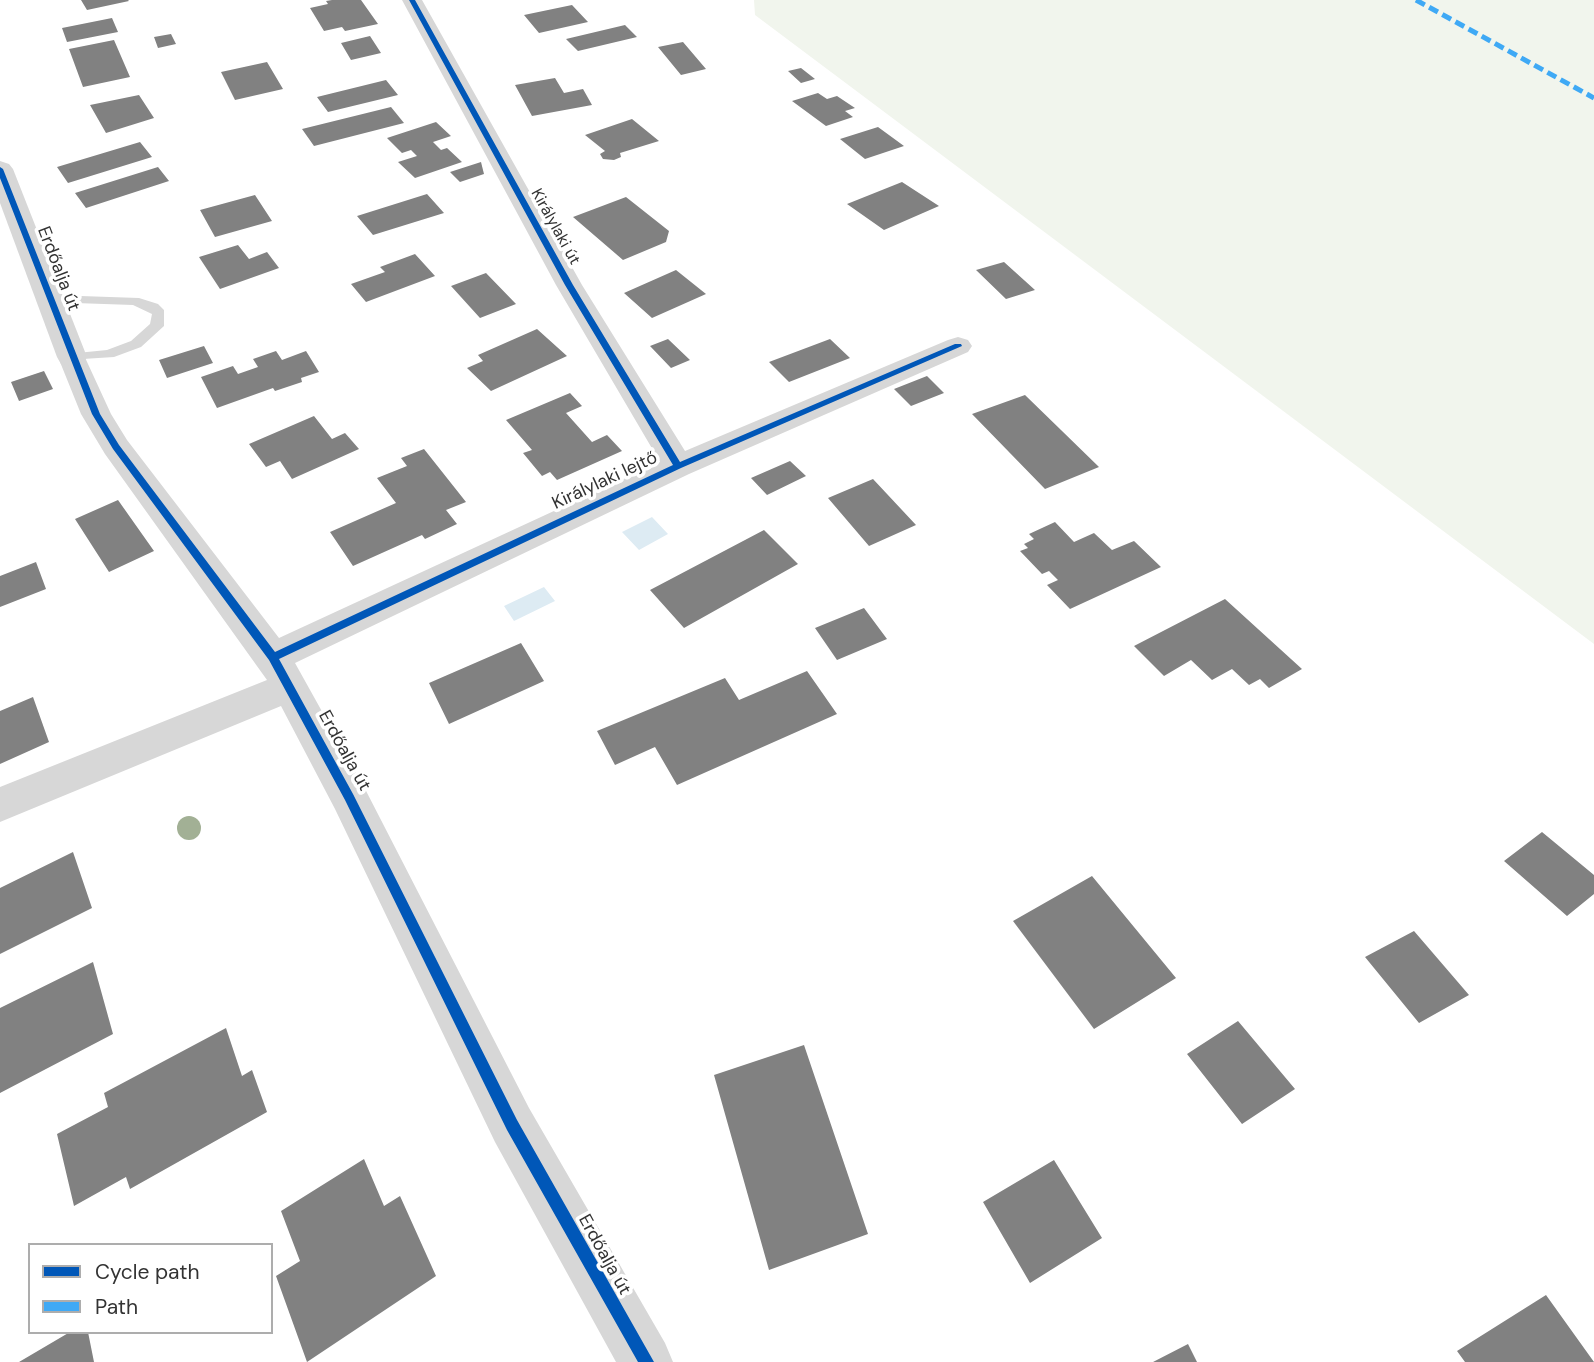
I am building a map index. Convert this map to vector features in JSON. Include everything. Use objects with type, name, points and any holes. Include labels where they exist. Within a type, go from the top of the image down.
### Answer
[{"type":"street","name":"Királylaki út","points":[[412,0],[569,285],[678,466]]},
{"type":"street","name":"Erdőalja út","points":[[0,169],[96,414],[116,447],[280,672],[349,797],[512,1125],[646,1362]]},
{"type":"street","name":"Királylaki lejtő","points":[[280,672],[678,466],[958,346]]},
{"type":"street","points":[[0,805],[280,672]]},
{"type":"lane","points":[[51,299],[134,301],[153,307],[159,313],[157,326],[136,344],[109,354],[72,357]]},
{"type":"shaded area","points":[[754,0],[1594,0],[1594,644],[755,15]]},
{"type":"shaded area","points":[[652,517],[668,534],[639,550],[622,532]]},
{"type":"shaded area","points":[[544,587],[555,601],[514,621],[504,606]]},
{"type":"building","points":[[81,0],[128,0],[129,1],[87,10]]},
{"type":"building","points":[[361,0],[378,24],[345,31],[342,27],[324,31],[310,8],[328,4],[326,1]]},
{"type":"building","points":[[572,5],[588,22],[539,33],[524,15]]},
{"type":"building","points":[[112,18],[118,32],[67,42],[62,28]]},
{"type":"building","points":[[625,25],[637,37],[578,51],[566,39]]},
{"type":"building","points":[[171,34],[176,44],[158,48],[154,37]]},
{"type":"building","points":[[370,36],[381,53],[351,60],[341,43]]},
{"type":"building","points":[[114,40],[130,77],[83,87],[69,49]]},
{"type":"building","points":[[683,42],[706,69],[681,75],[658,47]]},
{"type":"building","points":[[267,62],[283,89],[235,100],[221,72]]},
{"type":"building","points":[[801,68],[815,79],[801,83],[788,71]]},
{"type":"building","points":[[555,78],[564,93],[583,89],[592,105],[532,116],[515,85]]},
{"type":"building","points":[[386,80],[398,95],[328,112],[317,97]]},
{"type":"building","points":[[818,93],[827,99],[837,96],[855,108],[845,111],[853,117],[826,126],[792,101]]},
{"type":"building","points":[[139,95],[154,118],[106,133],[90,105]]},
{"type":"building","points":[[391,107],[404,123],[314,146],[302,129]]},
{"type":"building","points":[[632,119],[659,141],[620,153],[621,157],[614,160],[603,159],[600,154],[605,151],[585,135]]},
{"type":"building","points":[[436,122],[451,136],[433,142],[441,150],[447,148],[462,162],[415,178],[398,162],[417,156],[411,150],[402,153],[387,138]]},
{"type":"building","points":[[878,127],[904,146],[865,159],[840,139]]},
{"type":"building","points":[[140,142],[152,157],[68,183],[57,167]]},
{"type":"building","points":[[481,162],[484,174],[460,182],[450,172]]},
{"type":"building","points":[[158,167],[169,181],[86,208],[75,193]]},
{"type":"building","points":[[902,182],[939,206],[884,230],[847,204]]},
{"type":"building","points":[[427,194],[444,213],[373,235],[357,216]]},
{"type":"building","points":[[255,195],[272,221],[215,237],[200,210]]},
{"type":"building","points":[[626,197],[669,231],[666,242],[623,260],[573,217]]},
{"type":"building","points":[[238,245],[249,259],[267,252],[279,268],[220,289],[199,257]]},
{"type":"building","points":[[415,254],[435,276],[366,302],[351,284],[385,272],[380,267]]},
{"type":"building","points":[[1004,262],[1035,290],[1006,299],[976,270]]},
{"type":"building","points":[[676,270],[706,294],[652,318],[624,293]]},
{"type":"building","points":[[486,273],[516,304],[480,318],[451,286]]},
{"type":"building","points":[[537,329],[567,356],[491,391],[467,368],[483,361],[478,355]]},
{"type":"building","points":[[668,339],[690,360],[671,368],[650,346]]},
{"type":"building","points":[[830,339],[850,358],[789,382],[769,362]]},
{"type":"building","points":[[204,346],[213,363],[167,378],[159,360]]},
{"type":"building","points":[[276,351],[282,360],[306,351],[319,372],[301,378],[302,382],[275,391],[273,388],[217,408],[201,377],[233,366],[238,374],[258,367],[253,359]]},
{"type":"building","points":[[44,371],[53,389],[19,401],[11,382]]},
{"type":"building","points":[[927,376],[944,393],[911,406],[894,389]]},
{"type":"building","points":[[570,393],[582,406],[566,413],[592,442],[607,435],[622,451],[557,480],[550,472],[542,476],[523,453],[532,450],[506,420]]},
{"type":"building","points":[[1025,395],[1099,467],[1045,489],[972,414]]},
{"type":"building","points":[[314,416],[332,439],[345,433],[359,449],[292,479],[280,461],[266,467],[249,444]]},
{"type":"building","points":[[424,449],[466,502],[446,510],[457,524],[425,539],[422,535],[353,566],[330,532],[396,503],[377,478],[407,466],[401,458]]},
{"type":"building","points":[[790,461],[806,476],[767,495],[751,478]]},
{"type":"building","points":[[873,479],[916,525],[869,546],[828,498]]},
{"type":"building","points":[[118,500],[154,551],[109,572],[75,519]]},
{"type":"building","points":[[1055,522],[1074,542],[1094,533],[1112,550],[1134,541],[1161,567],[1070,609],[1047,585],[1058,580],[1049,571],[1042,574],[1020,551],[1028,548],[1024,544],[1034,539],[1029,534]]},
{"type":"building","points":[[764,530],[798,564],[684,628],[650,590]]},
{"type":"building","points":[[36,562],[46,589],[0,607],[0,576]]},
{"type":"building","points":[[1225,599],[1302,669],[1269,688],[1260,679],[1249,685],[1232,669],[1212,680],[1191,660],[1164,676],[1134,646]]},
{"type":"building","points":[[864,608],[887,639],[837,660],[815,628]]},
{"type":"building","points":[[521,643],[544,681],[449,724],[429,683]]},
{"type":"building","points":[[807,671],[837,714],[677,785],[655,747],[615,765],[597,731],[725,678],[739,700]]},
{"type":"building","points":[[33,697],[49,742],[0,764],[0,711]]},
{"type":"building","points":[[1542,832],[1594,875],[1594,894],[1567,916],[1504,861]]},
{"type":"building","points":[[73,852],[92,908],[0,954],[0,888]]},
{"type":"building","points":[[1092,876],[1176,978],[1094,1029],[1013,921]]},
{"type":"building","points":[[1414,931],[1469,995],[1419,1023],[1365,957]]},
{"type":"building","points":[[93,962],[113,1034],[0,1093],[0,1008]]},
{"type":"building","points":[[1238,1021],[1295,1089],[1242,1124],[1187,1054]]},
{"type":"building","points":[[226,1028],[242,1076],[252,1070],[267,1112],[130,1189],[126,1177],[74,1206],[57,1134],[108,1107],[104,1093]]},
{"type":"building","points":[[804,1045],[868,1234],[769,1270],[714,1075]]},
{"type":"building","points":[[364,1159],[384,1206],[400,1196],[436,1276],[307,1362],[276,1276],[300,1261],[281,1211]]},
{"type":"building","points":[[1054,1160],[1102,1238],[1030,1283],[983,1202]]},
{"type":"building","points":[[1546,1295],[1594,1362],[1465,1362],[1457,1351]]},
{"type":"building","points":[[67,1334],[88,1334],[94,1362],[19,1362]]},
{"type":"building","points":[[1188,1344],[1197,1362],[1153,1362]]},
{"type":"marked path","points":[[1416,0],[1594,98]]},
{"type":"cycle path","points":[[412,0],[569,285],[678,466]]},
{"type":"cycle path","points":[[0,169],[96,414],[116,447],[273,657],[349,797],[512,1125],[646,1362]]},
{"type":"cycle path","points":[[273,657],[678,466],[958,346]]}]
